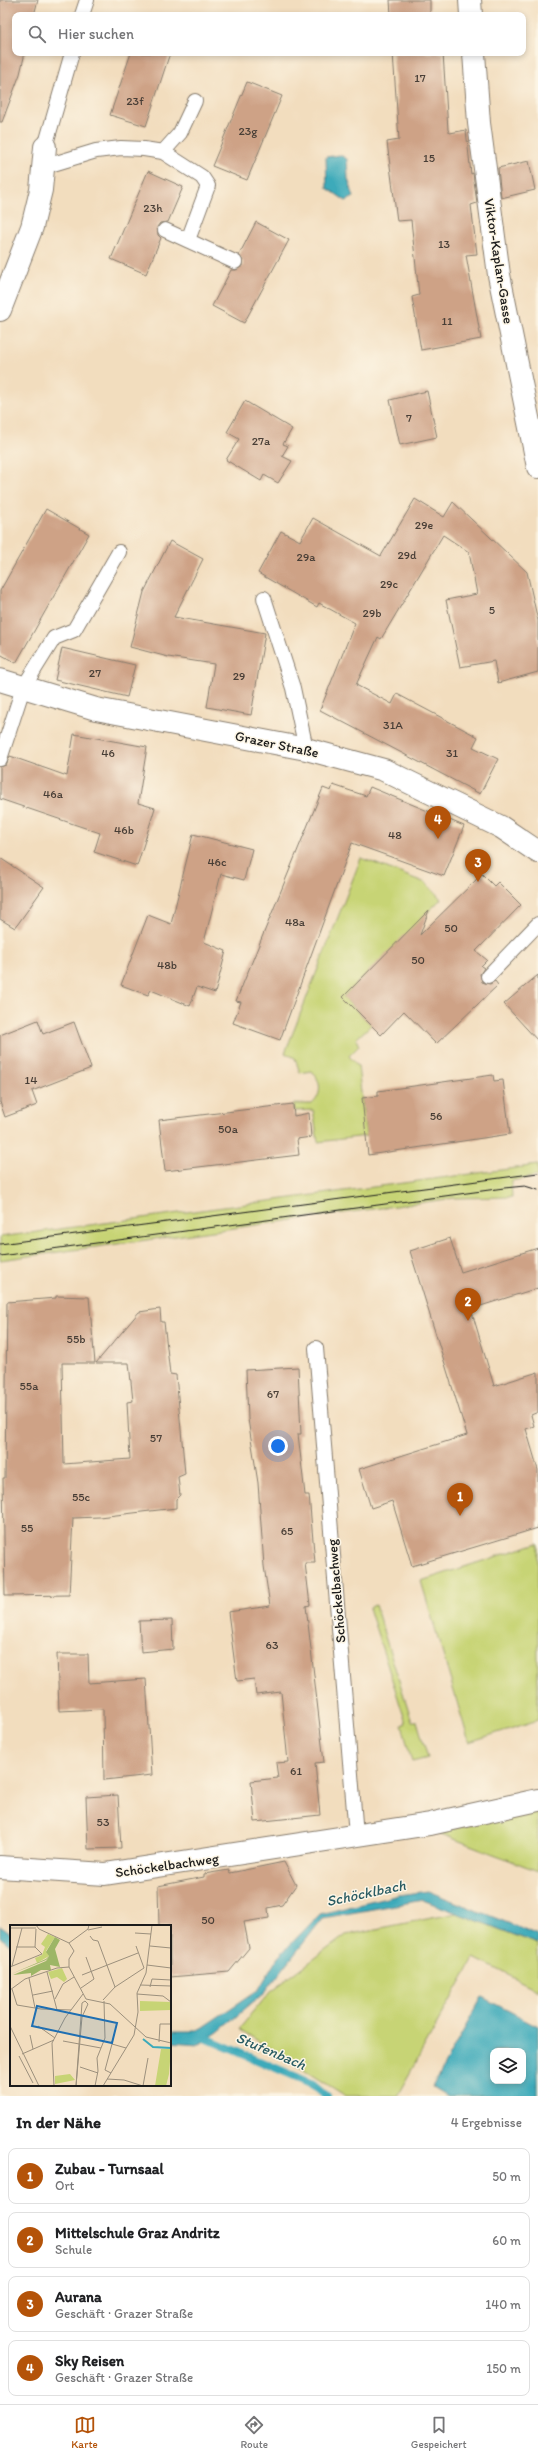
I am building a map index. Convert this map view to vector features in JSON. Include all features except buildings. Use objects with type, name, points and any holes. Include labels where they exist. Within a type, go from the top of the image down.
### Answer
[{"type":"street","points":[[470,0],[471,12]]},
{"type":"street","name":"Viktor-Kaplan-Gasse","points":[[474,56],[479,123],[499,275],[538,467]]},
{"type":"street","points":[[0,310],[32,227],[41,190],[44,157]]},
{"type":"street","name":"Grazer Straße","points":[[0,680],[96,709],[163,720],[306,749],[384,770],[501,827],[538,852]]},
{"type":"street","name":"Schöckelbachweg","points":[[0,1867],[105,1874],[430,1824],[538,1800]]},
{"type":"lane","points":[[83,12],[87,0]]},
{"type":"lane","points":[[71,56],[44,157],[75,156],[121,148],[163,152],[202,177],[208,186],[188,240]]},
{"type":"lane","points":[[163,152],[180,133],[195,102]]},
{"type":"lane","points":[[165,230],[235,262]]},
{"type":"lane","points":[[0,759],[5,729],[23,688],[54,638],[74,630],[119,552]]},
{"type":"lane","points":[[264,598],[293,688],[306,749]]},
{"type":"lane","points":[[488,976],[538,924]]},
{"type":"lane","name":"Schöckelbachweg","points":[[316,1348],[356,1835]]},
{"type":"green space","points":[[361,858],[426,883],[441,899],[343,997],[371,1025],[356,1039],[359,1046],[349,1056],[358,1066],[366,1136],[318,1142],[313,1110],[295,1111],[293,1104],[312,1104],[318,1097],[319,1093],[320,1088],[318,1080],[312,1071],[300,1073],[295,1058],[285,1053]]},
{"type":"green space","points":[[538,1165],[538,1176],[511,1181],[512,1197],[454,1198],[0,1260],[0,1237]]},
{"type":"green space","points":[[538,1543],[538,1720],[469,1742],[421,1581]]},
{"type":"green space","points":[[375,1605],[412,1721],[417,1721],[428,1758],[412,1762],[402,1725],[406,1723],[369,1608]]},
{"type":"green space","points":[[538,1811],[538,1871],[436,1832]]},
{"type":"green space","points":[[457,1913],[538,1944],[538,1990],[474,1958],[397,2096],[346,2096],[239,2029],[271,1991],[346,1935]]},
{"type":"water","points":[[340,155],[347,159],[348,179],[354,197],[346,201],[327,188],[326,157]]},
{"type":"water","name":"Schöcklbach","points":[[428,1891],[538,1935],[538,1944],[423,1900],[323,1918],[265,1992],[218,2032],[200,2044],[171,2042],[171,2031],[197,2031],[259,1989],[278,1957],[320,1914],[399,1895]]},
{"type":"water","points":[[0,1926],[10,1933],[10,1945],[0,1937]]},
{"type":"water","points":[[482,1997],[538,2026],[538,2096],[447,2096],[432,2087]]},
{"type":"waterway","name":"Stufenbach","points":[[201,2036],[313,2084],[327,2096]]},
{"type":"tram line","points":[[0,1244],[538,1173]]},
{"type":"tram line","points":[[0,1256],[504,1188],[525,1186],[538,1190]]},
{"type":"place","name":"Sky Reisen","points":[[438,839]]},
{"type":"place","name":"Aurana","points":[[478,882]]},
{"type":"place","name":"Mittelschule Graz Andritz","points":[[468,1321]]},
{"type":"place","name":"Zubau - Turnsaal","points":[[460,1516]]}]
